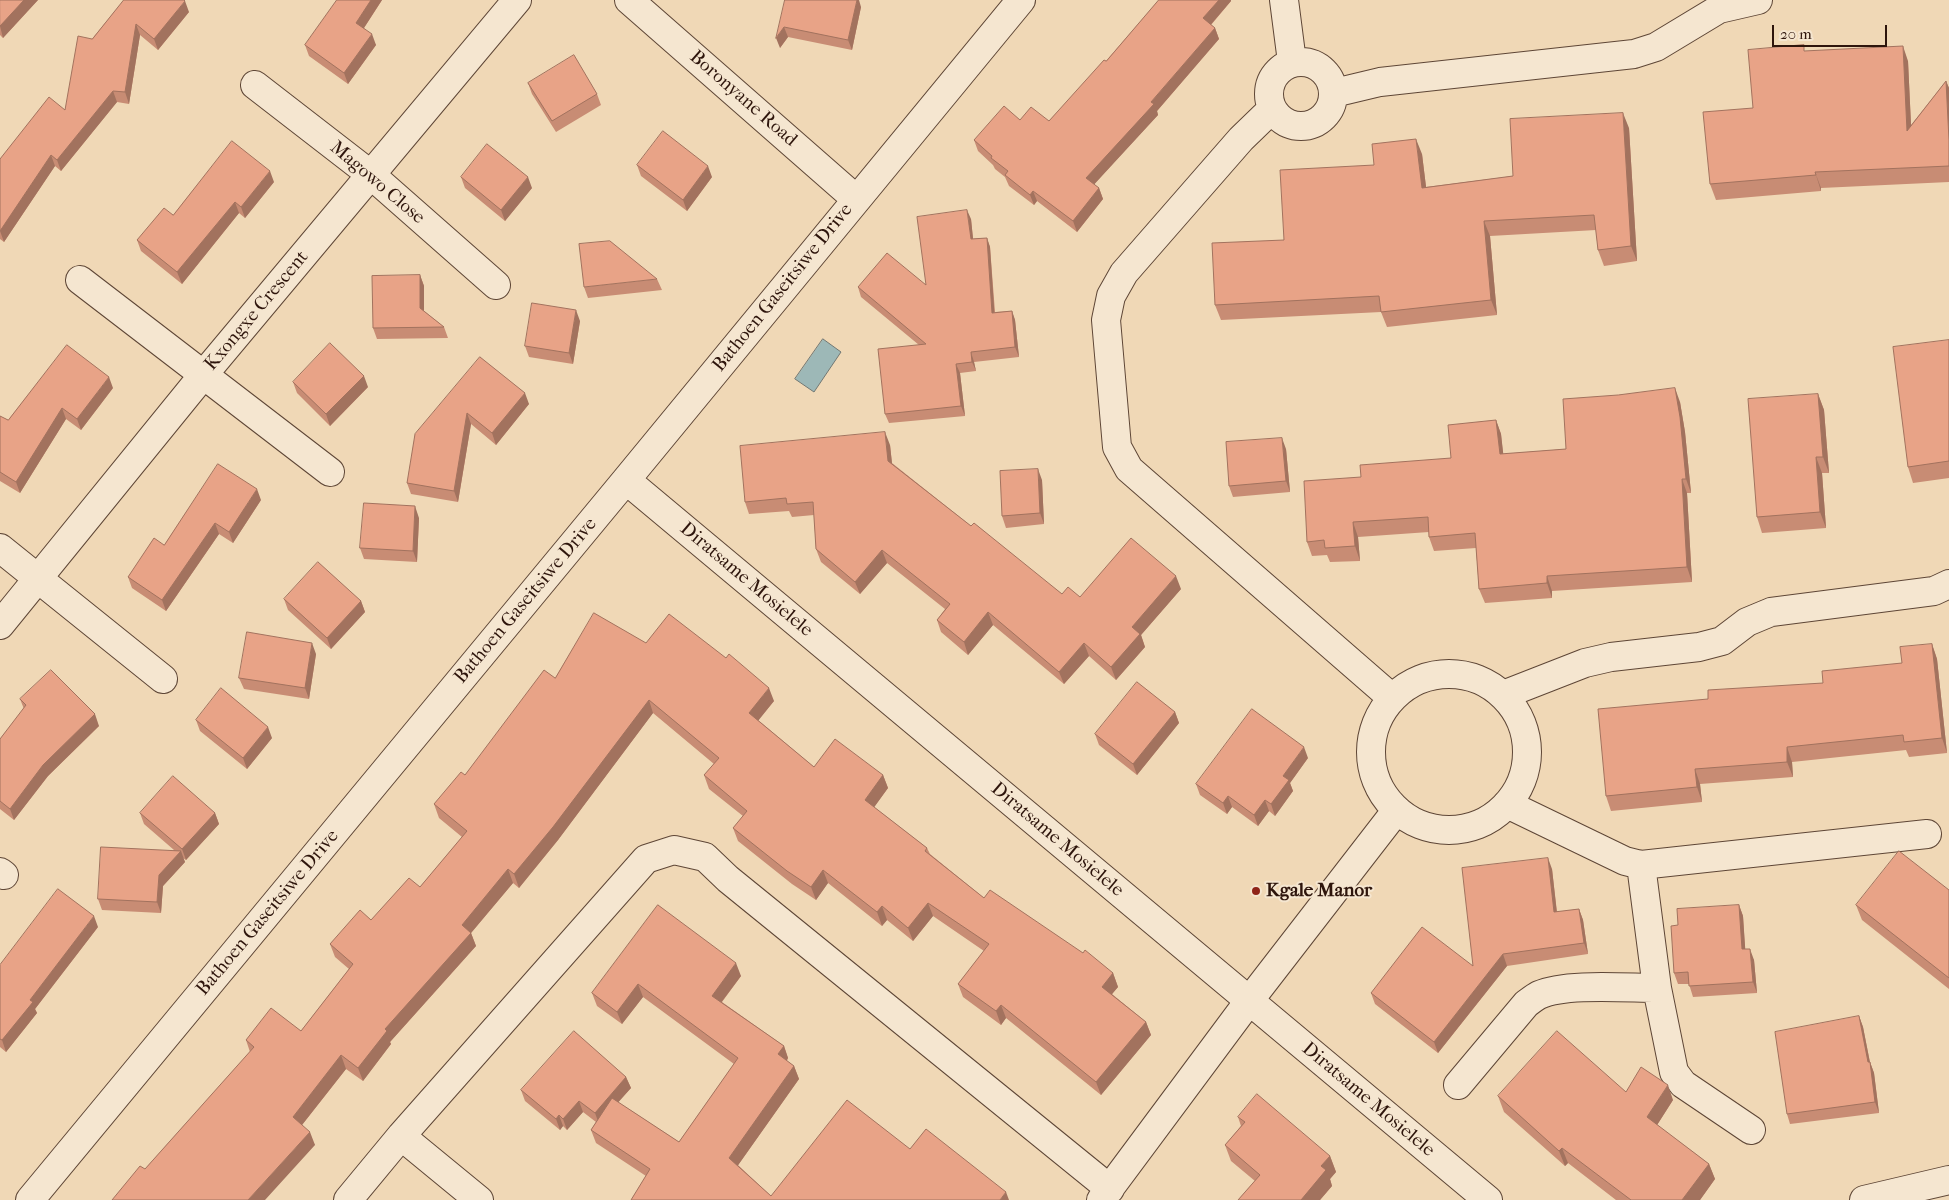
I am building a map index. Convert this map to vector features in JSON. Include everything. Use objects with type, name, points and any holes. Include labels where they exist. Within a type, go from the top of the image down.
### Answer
[{"type":"street","name":"Kxongxe Crescent","points":[[0,625],[204,374],[517,0]]},
{"type":"street","name":"Boronyane Road","points":[[630,0],[856,199]]},
{"type":"street","name":"Bathoen Gaseitsiwe Drive","points":[[30,1200],[626,480],[1020,0]]},
{"type":"street","points":[[1284,0],[1292,62]]},
{"type":"street","points":[[1334,93],[1380,82],[1634,54],[1656,46],[1719,9],[1758,0]]},
{"type":"street","points":[[1292,62],[1307,62],[1321,67],[1330,79],[1334,93],[1331,107],[1323,119],[1310,126],[1295,126],[1282,120],[1272,109],[1268,95],[1271,81],[1280,69],[1292,62]]},
{"type":"street","name":"Magowo Close","points":[[255,84],[370,174],[496,285]]},
{"type":"street","points":[[1272,109],[1241,139],[1124,273],[1111,296],[1106,320],[1117,447],[1128,469],[1392,698]]},
{"type":"street","points":[[80,280],[330,472]]},
{"type":"street","name":"Diratsame Mosielele","points":[[626,480],[1488,1200]]},
{"type":"street","points":[[0,548],[162,679]]},
{"type":"street","points":[[1503,695],[1585,663],[1611,657],[1699,647],[1722,641],[1746,622],[1771,612],[1934,592],[1949,584]]},
{"type":"street","points":[[1447,674],[1477,679],[1503,695],[1520,719],[1528,749],[1523,778],[1508,804],[1483,823],[1453,830],[1423,826],[1396,811],[1377,785],[1370,755],[1375,724],[1392,698],[1417,680],[1447,674]]},
{"type":"street","points":[[1508,804],[1625,860],[1641,865],[1927,834]]},
{"type":"street","points":[[348,1200],[401,1136],[646,859],[674,850],[705,857],[735,885],[1105,1194],[1248,1001],[1396,811]]},
{"type":"street","points":[[1641,865],[1657,988],[1674,1072],[1683,1084],[1750,1130]]},
{"type":"street","points":[[1458,1085],[1526,1004],[1539,995],[1556,990],[1574,988],[1657,988]]},
{"type":"street","points":[[401,1136],[479,1200]]},
{"type":"street","points":[[1864,1200],[1949,1180]]},
{"type":"water","points":[[823,339],[841,352],[814,392],[795,379]]},
{"type":"building","points":[[0,0],[24,0],[0,26]]},
{"type":"building","points":[[124,0],[185,1],[154,39],[136,24],[125,92],[113,91],[57,160],[51,155],[0,231],[0,159],[49,97],[65,110],[78,36],[92,39]]},
{"type":"building","points":[[337,0],[371,0],[356,23],[372,34],[344,73],[305,45]]},
{"type":"building","points":[[785,0],[857,0],[848,40],[784,27],[776,38]]},
{"type":"building","points":[[1159,0],[1219,0],[1203,18],[1215,28],[1151,102],[1154,104],[1086,178],[1099,188],[1073,221],[1033,191],[1030,195],[1005,175],[1008,171],[991,158],[992,156],[974,140],[1004,106],[1020,120],[1031,107],[1049,121],[1104,60],[1106,61]]},
{"type":"building","points":[[1804,45],[1804,51],[1903,46],[1907,131],[1946,81],[1949,166],[1815,172],[1816,175],[1710,184],[1703,112],[1753,108],[1748,50]]},
{"type":"building","points":[[574,55],[597,94],[552,121],[528,83]]},
{"type":"building","points":[[1623,113],[1631,246],[1598,250],[1594,215],[1484,221],[1491,300],[1381,312],[1379,296],[1215,305],[1212,243],[1284,240],[1280,170],[1374,165],[1372,144],[1416,139],[1422,188],[1513,176],[1510,119]]},
{"type":"building","points":[[663,131],[708,166],[683,200],[637,165]]},
{"type":"building","points":[[232,141],[270,171],[241,207],[235,202],[177,272],[137,240],[164,208],[173,215]]},
{"type":"building","points":[[487,144],[528,177],[501,210],[461,177]]},
{"type":"building","points":[[967,210],[971,239],[987,238],[992,313],[1012,311],[1015,347],[971,352],[972,362],[956,364],[961,406],[885,414],[878,349],[926,344],[858,287],[887,253],[926,285],[917,217]]},
{"type":"building","points":[[610,241],[657,279],[584,287],[579,244]]},
{"type":"building","points":[[420,275],[420,308],[444,327],[373,328],[372,276]]},
{"type":"building","points":[[532,303],[576,310],[569,353],[525,346]]},
{"type":"building","points":[[1949,340],[1949,461],[1908,467],[1893,347]]},
{"type":"building","points":[[330,343],[364,376],[326,414],[293,382]]},
{"type":"building","points":[[67,345],[109,377],[77,419],[62,408],[16,482],[0,472],[0,416],[8,420]]},
{"type":"building","points":[[480,357],[525,393],[492,433],[467,413],[454,491],[407,483],[415,434]]},
{"type":"building","points":[[1675,388],[1686,479],[1682,479],[1687,567],[1547,576],[1547,583],[1479,589],[1475,533],[1429,537],[1428,517],[1353,522],[1355,546],[1325,548],[1324,540],[1307,542],[1304,481],[1361,477],[1360,465],[1451,458],[1448,425],[1496,420],[1500,454],[1566,449],[1563,399]]},
{"type":"building","points":[[1818,394],[1823,457],[1816,457],[1820,512],[1757,517],[1748,399]]},
{"type":"building","points":[[885,432],[888,461],[971,526],[974,523],[1062,594],[1068,587],[1080,597],[1131,538],[1176,576],[1132,627],[1140,634],[1111,667],[1084,643],[1059,672],[988,612],[964,642],[937,620],[950,604],[882,550],[855,582],[816,549],[813,502],[787,504],[786,498],[745,502],[740,446]]},
{"type":"building","points":[[1282,438],[1286,481],[1229,486],[1226,442]]},
{"type":"building","points":[[218,464],[257,489],[229,532],[215,523],[162,600],[128,577],[154,538],[164,545]]},
{"type":"building","points":[[1038,469],[1040,513],[1002,516],[1000,471]]},
{"type":"building","points":[[364,503],[415,506],[413,551],[360,548]]},
{"type":"building","points":[[318,562],[361,601],[327,638],[284,599]]},
{"type":"building","points":[[594,613],[646,643],[669,614],[726,658],[729,654],[769,688],[749,713],[814,767],[835,739],[883,775],[865,800],[927,848],[925,851],[984,898],[990,890],[1083,953],[1085,950],[1113,973],[1102,987],[1146,1022],[1096,1082],[1001,1005],[996,1011],[958,984],[989,944],[928,903],[908,928],[882,906],[877,912],[823,870],[811,887],[787,871],[733,828],[747,811],[704,775],[719,758],[649,700],[553,827],[514,874],[508,869],[462,925],[471,933],[385,1029],[387,1031],[358,1068],[341,1055],[293,1117],[310,1132],[248,1200],[112,1200],[140,1166],[145,1169],[254,1047],[246,1040],[271,1008],[301,1031],[353,964],[330,944],[360,910],[371,920],[409,878],[420,887],[467,831],[434,804],[461,772],[465,775],[544,670],[555,678]]},
{"type":"building","points":[[247,632],[312,643],[305,688],[239,678]]},
{"type":"building","points":[[1932,644],[1942,738],[1904,742],[1903,735],[1787,747],[1787,762],[1695,769],[1697,787],[1606,796],[1598,709],[1708,699],[1708,690],[1823,683],[1822,671],[1902,663],[1900,647]]},
{"type":"building","points":[[51,670],[95,714],[43,765],[10,809],[0,801],[0,739],[26,705],[20,699]]},
{"type":"building","points":[[1137,682],[1175,712],[1133,764],[1095,734]]},
{"type":"building","points":[[221,688],[268,727],[243,758],[196,720]]},
{"type":"building","points":[[1252,709],[1304,747],[1283,776],[1289,780],[1271,804],[1265,800],[1254,815],[1228,796],[1223,803],[1196,784]]},
{"type":"building","points":[[173,776],[215,813],[182,849],[140,813]]},
{"type":"building","points":[[101,847],[181,851],[159,875],[157,902],[98,899]]},
{"type":"building","points":[[1899,851],[1949,890],[1949,978],[1856,905]]},
{"type":"building","points":[[1548,858],[1554,912],[1579,909],[1584,943],[1503,954],[1434,1042],[1371,993],[1422,927],[1473,966],[1462,868]]},
{"type":"building","points":[[58,889],[94,916],[30,1000],[33,1002],[2,1040],[0,1039],[0,965]]},
{"type":"building","points":[[658,905],[736,963],[712,996],[784,1046],[778,1054],[794,1066],[729,1158],[771,1196],[847,1100],[910,1149],[926,1129],[1006,1192],[1000,1200],[631,1200],[650,1169],[591,1130],[612,1098],[679,1142],[738,1058],[638,984],[617,1012],[592,993]]},
{"type":"building","points":[[1739,905],[1742,949],[1750,949],[1753,982],[1689,986],[1688,972],[1674,973],[1671,926],[1678,925],[1677,909]]},
{"type":"building","points":[[1859,1016],[1868,1062],[1870,1062],[1875,1102],[1787,1114],[1775,1032]]},
{"type":"building","points":[[574,1031],[626,1077],[595,1113],[579,1101],[563,1119],[559,1115],[556,1119],[521,1090]]},
{"type":"building","points":[[1557,1031],[1626,1092],[1641,1067],[1668,1085],[1647,1117],[1709,1164],[1682,1200],[1631,1200],[1562,1148],[1559,1151],[1498,1096]]},
{"type":"building","points":[[1257,1094],[1330,1156],[1321,1166],[1326,1170],[1301,1200],[1238,1200],[1260,1175],[1225,1145],[1245,1122],[1238,1117]]},
{"type":"place","name":"Kgale Manor","points":[[1256,891]]}]
